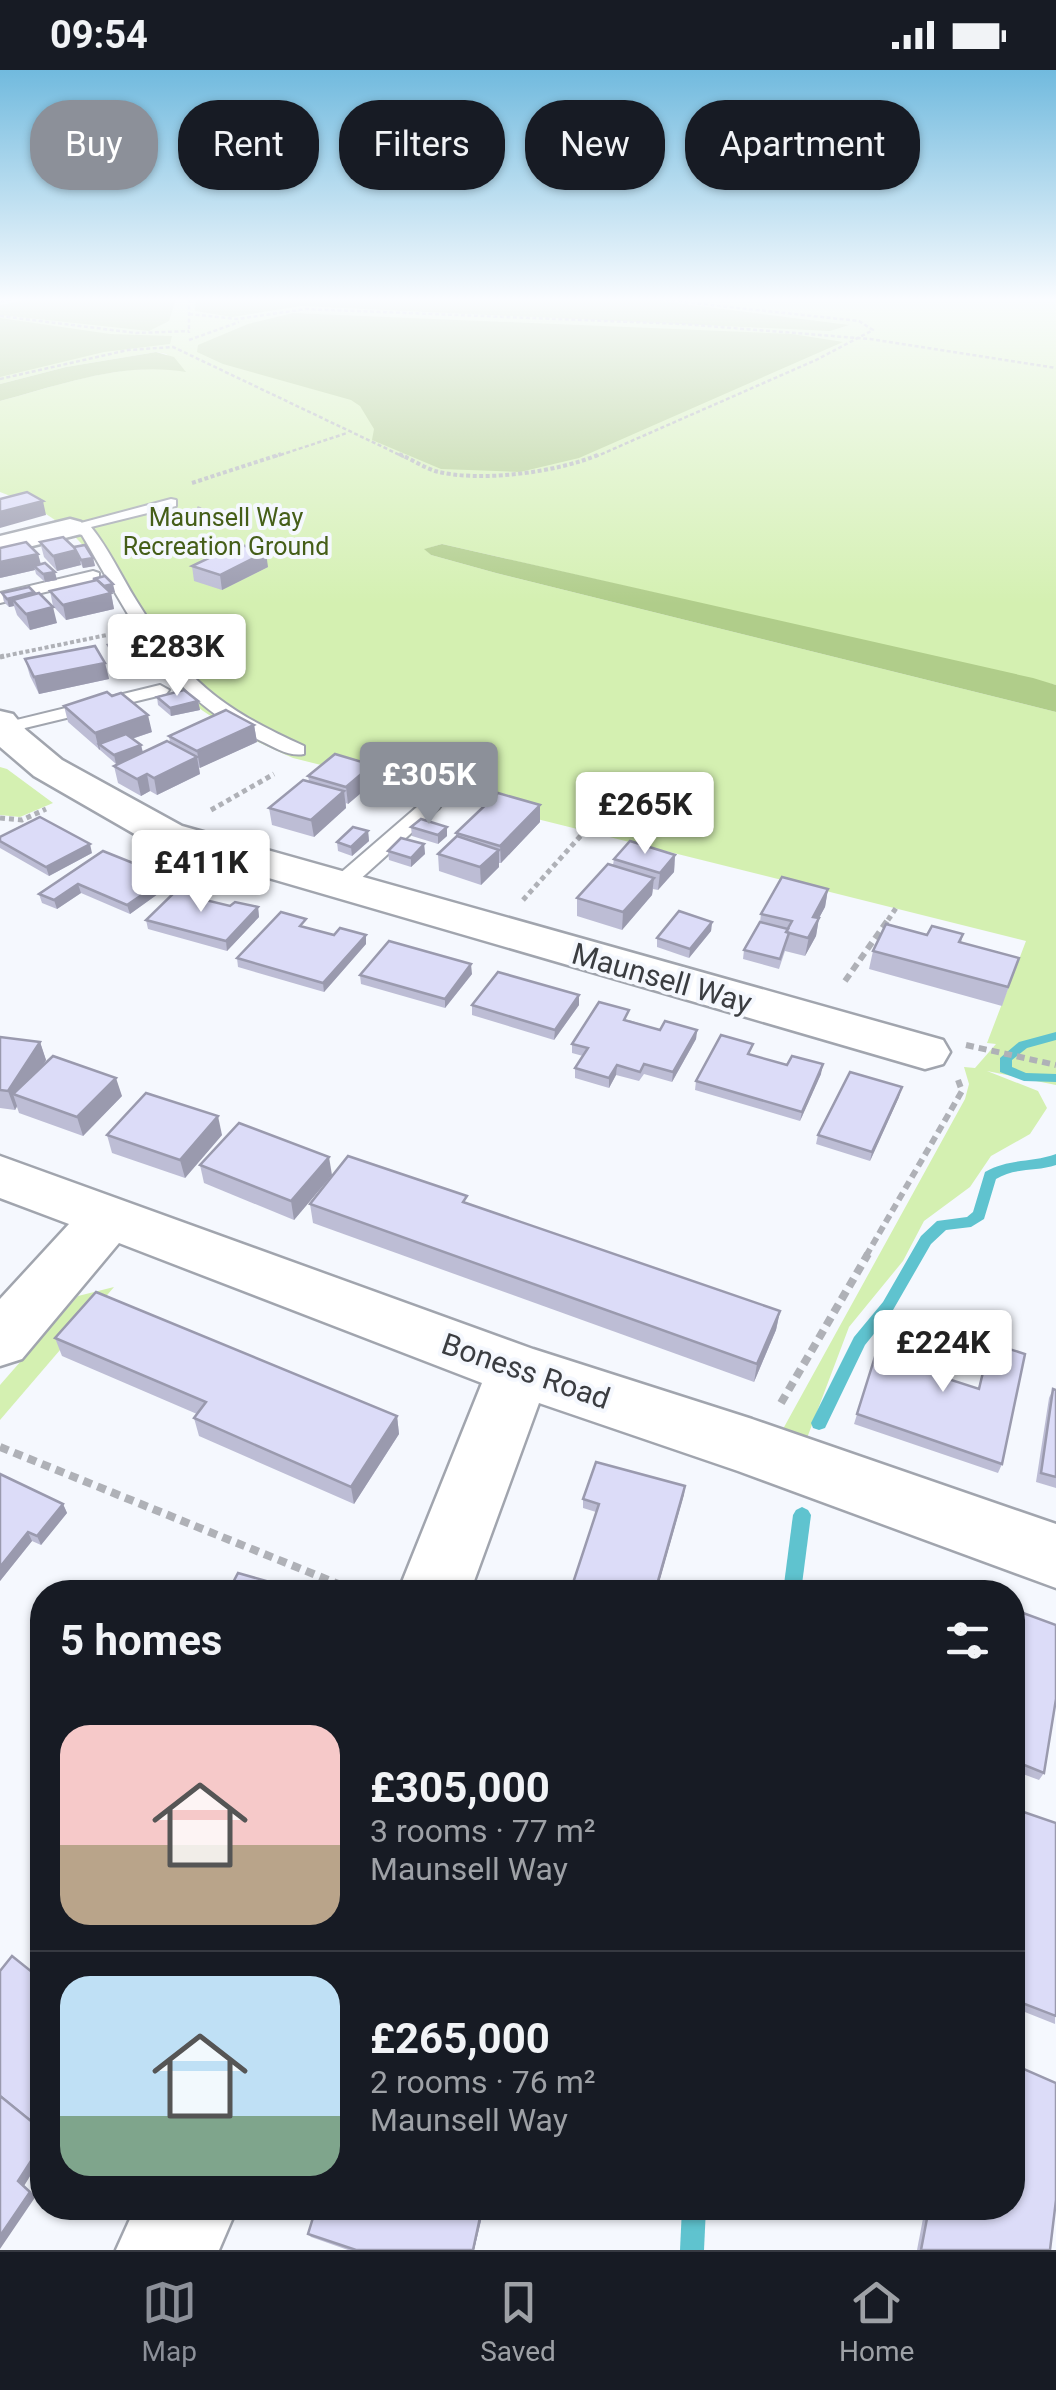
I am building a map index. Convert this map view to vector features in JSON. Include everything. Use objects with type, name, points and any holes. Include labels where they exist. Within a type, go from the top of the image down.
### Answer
[{"type":"street","points":[[0,545],[75,526]]},
{"type":"street","name":"Maunsell Way","points":[[4,732],[82,790],[167,836],[496,931],[836,1003],[925,1052]]},
{"type":"street","name":"Boness Road","points":[[0,1176],[519,1370],[1056,1556]]},
{"type":"street","points":[[0,1341],[107,1219]]},
{"type":"street","points":[[439,1580],[519,1370]]},
{"type":"street","points":[[165,2250],[182,2220]]},
{"type":"lane","points":[[175,496],[75,526],[198,695],[252,730],[297,750]]},
{"type":"lane","points":[[0,598],[93,576]]},
{"type":"lane","name":"Maunsell Way","points":[[4,732],[160,690]]},
{"type":"lane","points":[[338,887],[432,804]]},
{"type":"path","points":[[281,401],[436,471],[499,475],[550,471],[619,448],[724,401]]},
{"type":"path","points":[[175,496],[348,432]]},
{"type":"path","points":[[0,657],[147,626]]},
{"type":"path","points":[[167,836],[298,760],[297,750]]},
{"type":"path","points":[[496,931],[585,831]]},
{"type":"path","points":[[836,1003],[896,908]]},
{"type":"path","points":[[995,1050],[1056,1065]]},
{"type":"path","points":[[758,1450],[962,1091],[954,1069],[925,1052]]},
{"type":"path","points":[[0,1447],[328,1580]]},
{"type":"green space","name":"Maunsell Way Recreation Ground","points":[[0,401],[1056,401],[1056,685],[442,544],[425,549],[431,555],[496,573],[1056,712],[1056,1085],[987,1071],[1038,1091],[1047,1108],[1030,1134],[991,1156],[970,1187],[924,1221],[903,1261],[849,1327],[807,1438],[783,1429],[965,1099],[969,1084],[964,1067],[975,1068],[996,1044],[987,1043],[1026,941],[293,758],[246,736],[215,719],[171,683],[105,575],[75,537],[31,505],[0,492]]},
{"type":"green space","points":[[352,401],[709,401],[579,458],[520,472],[441,469],[372,440],[374,429],[360,406]]},
{"type":"green space","points":[[442,544],[1033,678],[1056,685],[1056,712],[496,573],[431,555],[424,549]]},
{"type":"green space","points":[[0,767],[53,803],[20,817],[0,815]]},
{"type":"green space","points":[[114,1287],[0,1420],[0,1385],[78,1296]]},
{"type":"building","points":[[27,492],[43,501],[0,512],[0,499]]},
{"type":"building","points":[[63,537],[77,550],[53,556],[40,542]]},
{"type":"building","points":[[26,542],[38,554],[0,562],[0,548]]},
{"type":"building","points":[[238,544],[266,552],[220,575],[192,566]]},
{"type":"building","points":[[85,545],[93,558],[81,560],[74,547]]},
{"type":"building","points":[[45,563],[55,572],[43,574],[34,566]]},
{"type":"building","points":[[105,576],[113,584],[104,586],[93,579]]},
{"type":"building","points":[[97,580],[111,593],[63,605],[50,591]]},
{"type":"building","points":[[29,587],[34,592],[7,599],[2,593]]},
{"type":"building","points":[[39,593],[53,607],[26,614],[13,600]]},
{"type":"building","points":[[137,639],[147,656],[117,662],[108,645]]},
{"type":"building","points":[[149,645],[162,668],[151,670],[141,647]]},
{"type":"building","points":[[95,646],[105,663],[34,677],[25,659]]},
{"type":"building","points":[[184,690],[198,701],[170,708],[157,697]]},
{"type":"building","points":[[107,692],[112,696],[121,693],[148,715],[95,733],[64,706]]},
{"type":"building","points":[[226,710],[254,725],[197,751],[169,736]]},
{"type":"building","points":[[126,734],[141,745],[114,755],[99,744]]},
{"type":"building","points":[[167,741],[197,757],[154,778],[147,774],[137,779],[114,766]]},
{"type":"building","points":[[335,754],[372,765],[346,787],[308,776]]},
{"type":"building","points":[[303,780],[344,791],[311,820],[269,808]]},
{"type":"building","points":[[498,793],[540,805],[500,846],[456,833]]},
{"type":"building","points":[[40,817],[90,844],[46,867],[0,841],[0,837]]},
{"type":"building","points":[[421,819],[447,827],[438,835],[411,827]]},
{"type":"building","points":[[353,827],[368,831],[351,847],[337,842]]},
{"type":"building","points":[[457,836],[499,850],[480,867],[438,854]]},
{"type":"building","points":[[401,838],[424,844],[411,858],[388,851]]},
{"type":"building","points":[[630,841],[675,855],[660,873],[614,859]]},
{"type":"building","points":[[103,851],[168,877],[127,905],[78,884],[54,900],[39,894]]},
{"type":"building","points":[[608,864],[654,878],[623,912],[577,898]]},
{"type":"building","points":[[782,877],[828,889],[813,917],[819,918],[808,938],[786,932],[792,921],[761,914]]},
{"type":"building","points":[[180,887],[201,893],[197,898],[230,906],[235,902],[258,907],[226,941],[146,920]]},
{"type":"building","points":[[679,911],[712,922],[690,949],[657,938]]},
{"type":"building","points":[[281,912],[306,919],[300,926],[334,935],[340,928],[366,935],[323,983],[237,958]]},
{"type":"building","points":[[760,922],[788,929],[780,959],[744,950]]},
{"type":"building","points":[[886,924],[927,935],[932,926],[963,934],[959,942],[1019,958],[1008,987],[873,951]]},
{"type":"building","points":[[389,941],[471,964],[445,999],[360,975]]},
{"type":"building","points":[[498,972],[579,995],[555,1030],[472,1005]]},
{"type":"building","points":[[599,1002],[629,1010],[624,1020],[660,1030],[665,1021],[697,1030],[673,1072],[644,1064],[640,1072],[617,1065],[609,1078],[575,1068],[588,1048],[572,1044]]},
{"type":"building","points":[[721,1035],[753,1044],[748,1054],[787,1065],[792,1056],[823,1064],[802,1112],[696,1081]]},
{"type":"building","points":[[0,1037],[40,1042],[8,1091],[0,1090]]},
{"type":"building","points":[[53,1056],[116,1078],[77,1117],[13,1094]]},
{"type":"building","points":[[850,1072],[902,1087],[872,1152],[818,1135]]},
{"type":"building","points":[[146,1093],[218,1116],[180,1160],[107,1135]]},
{"type":"building","points":[[239,1123],[329,1157],[291,1201],[200,1165]]},
{"type":"building","points":[[348,1156],[467,1196],[463,1202],[780,1311],[757,1364],[310,1204]]},
{"type":"building","points":[[96,1292],[397,1416],[351,1487],[194,1418],[206,1402],[55,1338]]},
{"type":"building","points":[[884,1328],[955,1351],[948,1379],[979,1389],[990,1343],[1025,1354],[1002,1464],[857,1414]]},
{"type":"building","points":[[1053,1389],[1056,1390],[1056,1477],[1041,1473]]},
{"type":"building","points":[[596,1462],[685,1486],[658,1580],[574,1580],[599,1504],[583,1499]]},
{"type":"building","points":[[0,1474],[63,1504],[37,1536],[28,1532],[0,1567]]},
{"type":"building","points":[[238,1573],[263,1580],[234,1580]]},
{"type":"building","points":[[1025,1614],[1056,1625],[1056,1699],[1044,1773],[1025,1765]]},
{"type":"building","points":[[1025,1812],[1056,1823],[1056,2016],[1025,2004]]},
{"type":"building","points":[[12,1956],[30,1970],[30,2120],[0,2096],[0,1971]]},
{"type":"building","points":[[1025,2070],[1056,2083],[1056,2200],[1050,2250],[921,2250],[927,2220],[1025,2220]]},
{"type":"building","points":[[0,2096],[30,2120],[30,2162],[18,2181],[30,2192],[0,2236]]},
{"type":"building","points":[[312,2220],[479,2220],[473,2250],[356,2250],[308,2234]]},
{"type":"waterway","points":[[1056,1036],[1023,1045],[1006,1058],[1005,1069],[1024,1077],[1056,1078]]},
{"type":"waterway","points":[[819,1423],[859,1341],[888,1306],[926,1240],[942,1225],[971,1222],[979,1215],[990,1176],[1010,1166],[1040,1165],[1056,1159]]},
{"type":"waterway","points":[[794,1580],[802,1515]]},
{"type":"waterway","points":[[692,2250],[693,2220]]}]
